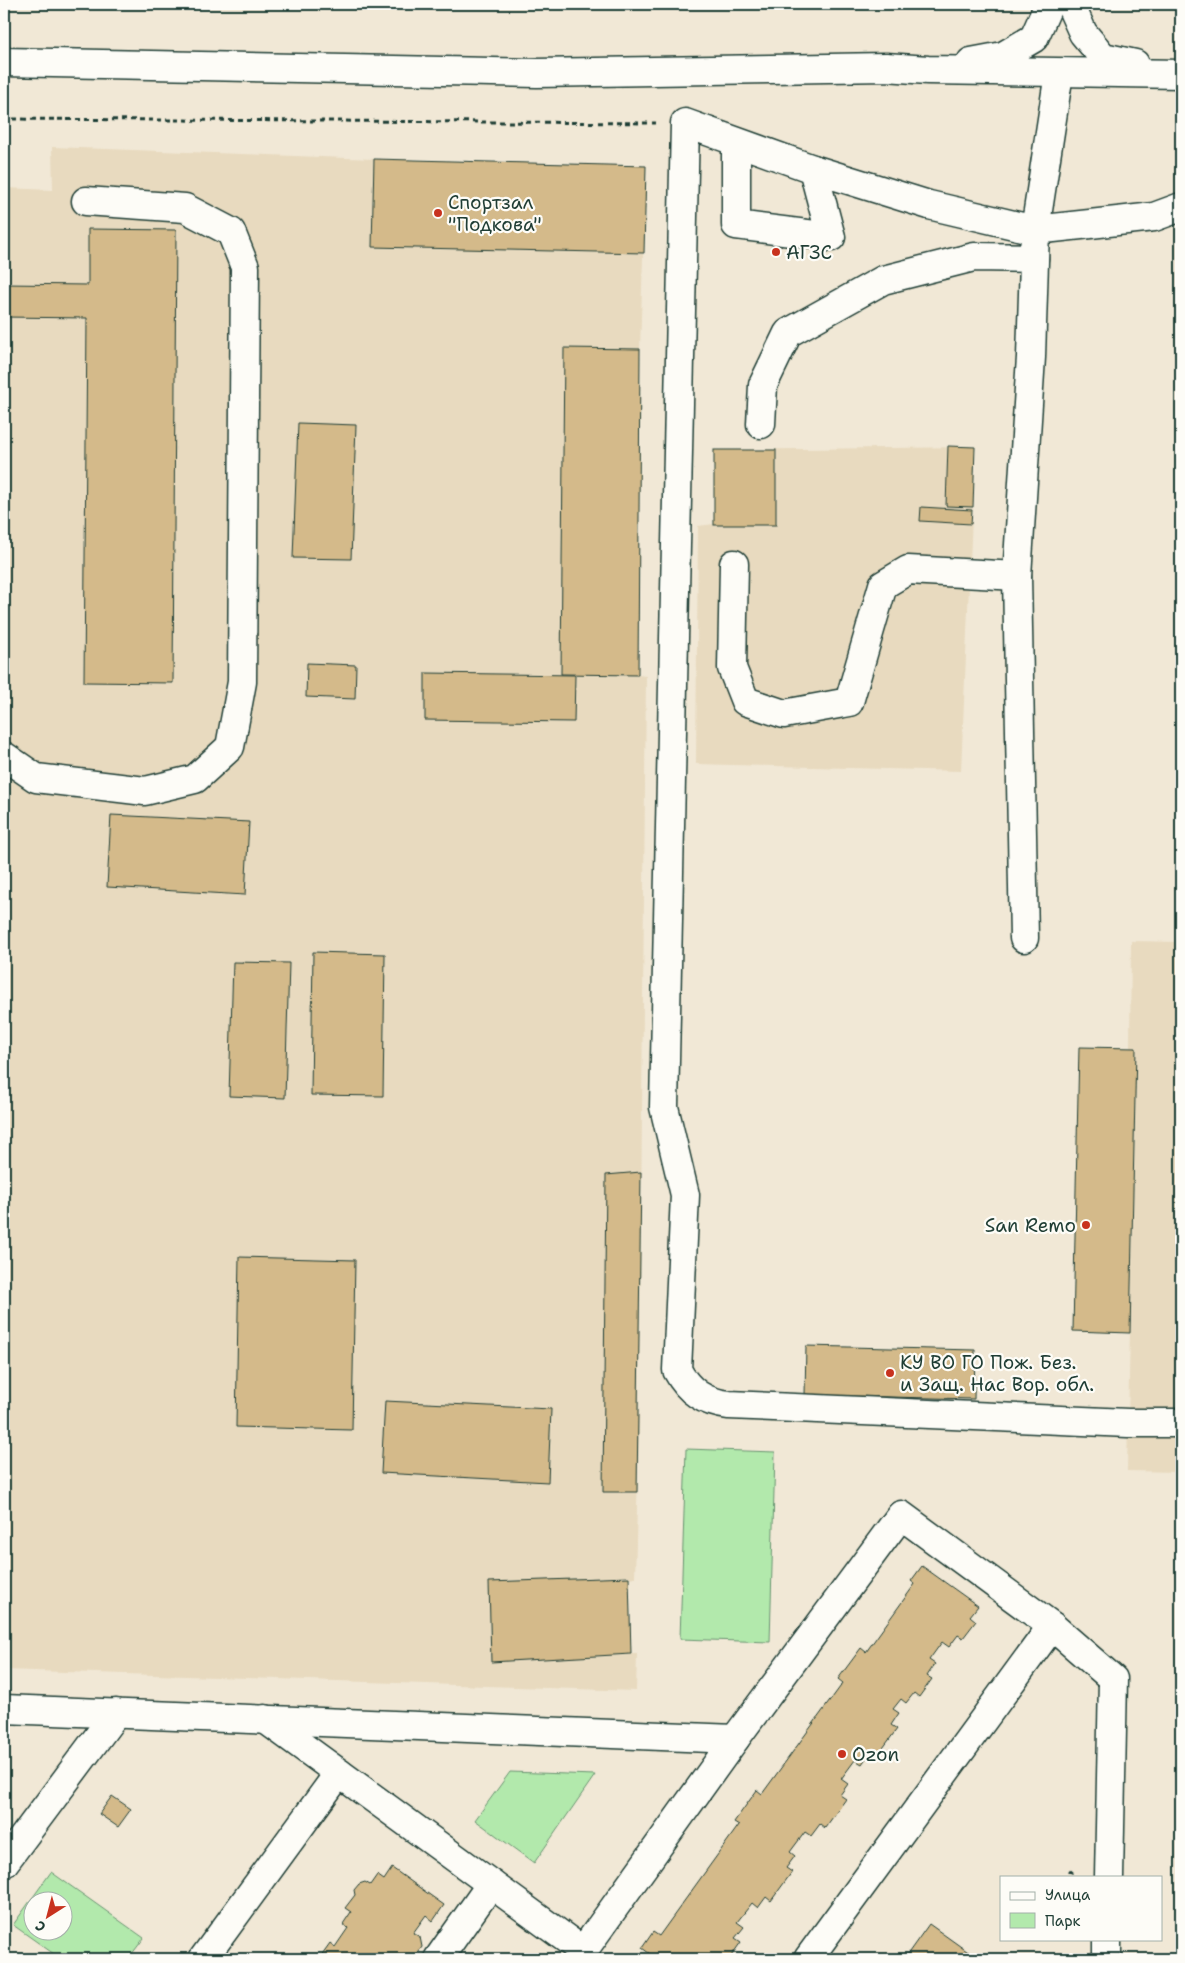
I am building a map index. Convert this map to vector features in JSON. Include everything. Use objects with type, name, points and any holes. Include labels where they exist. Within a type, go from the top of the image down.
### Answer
[{"type":"street","points":[[928,70],[1002,56],[1034,38],[1049,4]]},
{"type":"street","points":[[1070,4],[1083,33],[1103,57],[1181,73]]},
{"type":"street","points":[[4,62],[537,73],[886,67],[928,70],[1059,73],[1181,73]]},
{"type":"street","points":[[1024,938],[1017,576],[1031,357],[1034,230],[1059,73]]},
{"type":"street","points":[[1181,207],[1154,217],[1034,230],[930,205],[813,170],[685,123],[664,1107],[685,1195],[677,1370],[684,1383],[694,1393],[712,1403],[729,1405],[1118,1423],[1181,1423]]},
{"type":"street","points":[[736,142],[736,225],[831,237],[813,170]]},
{"type":"street","points":[[4,756],[36,778],[145,791],[195,779],[230,747],[242,682],[245,267],[231,232],[185,208],[86,201]]},
{"type":"street","points":[[761,424],[763,385],[788,332],[883,280],[974,257],[1034,258]]},
{"type":"street","points":[[734,564],[732,668],[745,701],[784,714],[849,702],[883,585],[908,570],[1017,576]]},
{"type":"street","points":[[265,1719],[492,1884],[585,1956],[735,1739],[901,1515],[1052,1626],[1113,1679],[1108,1876]]},
{"type":"street","points":[[808,1959],[1052,1626]]},
{"type":"street","points":[[4,1709],[735,1739]]},
{"type":"street","points":[[4,1863],[116,1713]]},
{"type":"street","points":[[203,1959],[339,1774]]},
{"type":"street","points":[[438,1959],[492,1884]]},
{"type":"street","points":[[1106,1959],[1107,1940]]},
{"type":"path","points":[[4,119],[685,123]]},
{"type":"path","points":[[1069,1870],[1074,1874]]},
{"type":"shaded area","points":[[52,147],[374,159],[646,166],[640,349],[638,675],[646,676],[639,1438],[635,1577],[629,1578],[631,1654],[637,1654],[636,1691],[4,1670],[4,188],[53,190]]},
{"type":"shaded area","points":[[975,447],[961,771],[696,764],[698,526],[714,524],[714,450]]},
{"type":"shaded area","points":[[1131,941],[1181,942],[1181,1472],[1127,1471],[1136,1049],[1130,1048]]},
{"type":"green space","points":[[686,1449],[775,1452],[770,1642],[680,1639]]},
{"type":"green space","points":[[510,1772],[595,1775],[534,1863],[475,1820]]},
{"type":"green space","points":[[51,1872],[144,1938],[128,1959],[61,1959],[34,1940],[72,1940],[72,1890],[38,1890]]},
{"type":"green space","points":[[22,1912],[22,1931],[13,1925]]},
{"type":"building","points":[[374,159],[646,166],[644,253],[372,247]]},
{"type":"building","points":[[88,229],[176,230],[173,683],[84,682],[87,318],[4,317],[4,284],[88,285]]},
{"type":"building","points":[[564,348],[640,349],[638,675],[561,674]]},
{"type":"building","points":[[298,423],[356,425],[351,559],[293,558]]},
{"type":"building","points":[[948,446],[975,447],[973,507],[946,506]]},
{"type":"building","points":[[714,450],[776,450],[776,525],[714,525]]},
{"type":"building","points":[[921,507],[972,510],[971,524],[920,521]]},
{"type":"building","points":[[307,663],[356,665],[355,699],[306,697]]},
{"type":"building","points":[[425,673],[575,675],[574,722],[425,720]]},
{"type":"building","points":[[111,815],[249,822],[245,895],[107,887]]},
{"type":"building","points":[[313,952],[385,954],[383,1096],[311,1095]]},
{"type":"building","points":[[233,962],[289,963],[285,1098],[229,1096]]},
{"type":"building","points":[[1079,1047],[1136,1048],[1130,1333],[1073,1331]]},
{"type":"building","points":[[641,1172],[637,1492],[603,1492],[606,1175]]},
{"type":"building","points":[[239,1257],[355,1260],[352,1430],[236,1427]]},
{"type":"building","name":"КУ ВО ГО Пож. Без. и Защ. Нас Вор. обл.","points":[[806,1346],[975,1350],[974,1399],[805,1395]]},
{"type":"building","points":[[385,1401],[551,1409],[548,1482],[381,1473]]},
{"type":"building","points":[[922,1566],[978,1606],[970,1616],[976,1621],[963,1638],[958,1635],[949,1647],[942,1642],[929,1660],[935,1664],[927,1676],[932,1679],[919,1697],[914,1693],[906,1703],[901,1699],[893,1709],[899,1713],[891,1725],[897,1729],[875,1759],[869,1754],[862,1764],[855,1760],[841,1779],[848,1784],[840,1795],[846,1799],[825,1828],[820,1824],[811,1836],[805,1832],[790,1852],[795,1856],[786,1868],[792,1872],[771,1901],[766,1897],[758,1908],[752,1903],[737,1922],[744,1927],[735,1938],[741,1942],[729,1959],[657,1959],[642,1948],[653,1932],[659,1936],[739,1825],[734,1822],[757,1790],[762,1794],[843,1683],[838,1679],[861,1648],[866,1652],[915,1584],[911,1581]]},
{"type":"building","points":[[629,1577],[631,1654],[491,1662],[489,1582]]},
{"type":"building","points":[[112,1796],[131,1809],[118,1827],[99,1814]]},
{"type":"building","points":[[392,1868],[444,1905],[433,1921],[426,1915],[413,1933],[420,1937],[422,1947],[413,1959],[311,1959],[315,1954],[320,1957],[330,1943],[335,1947],[348,1928],[343,1924],[351,1912],[345,1908],[355,1895],[354,1890],[359,1884],[365,1882],[370,1885],[377,1875],[384,1880]]},
{"type":"building","points":[[929,1924],[978,1959],[904,1959]]},
{"type":"place","name":"Спортзал \"Подкова\"","points":[[438,213]]},
{"type":"place","name":"АГЗС","points":[[776,252]]},
{"type":"place","name":"San Remo","points":[[1086,1225]]},
{"type":"place","name":"КУ ВО ГО Пож. Без. и Защ. Нас Вор. обл.","points":[[890,1373]]},
{"type":"place","name":"Ozon","points":[[842,1754]]}]
